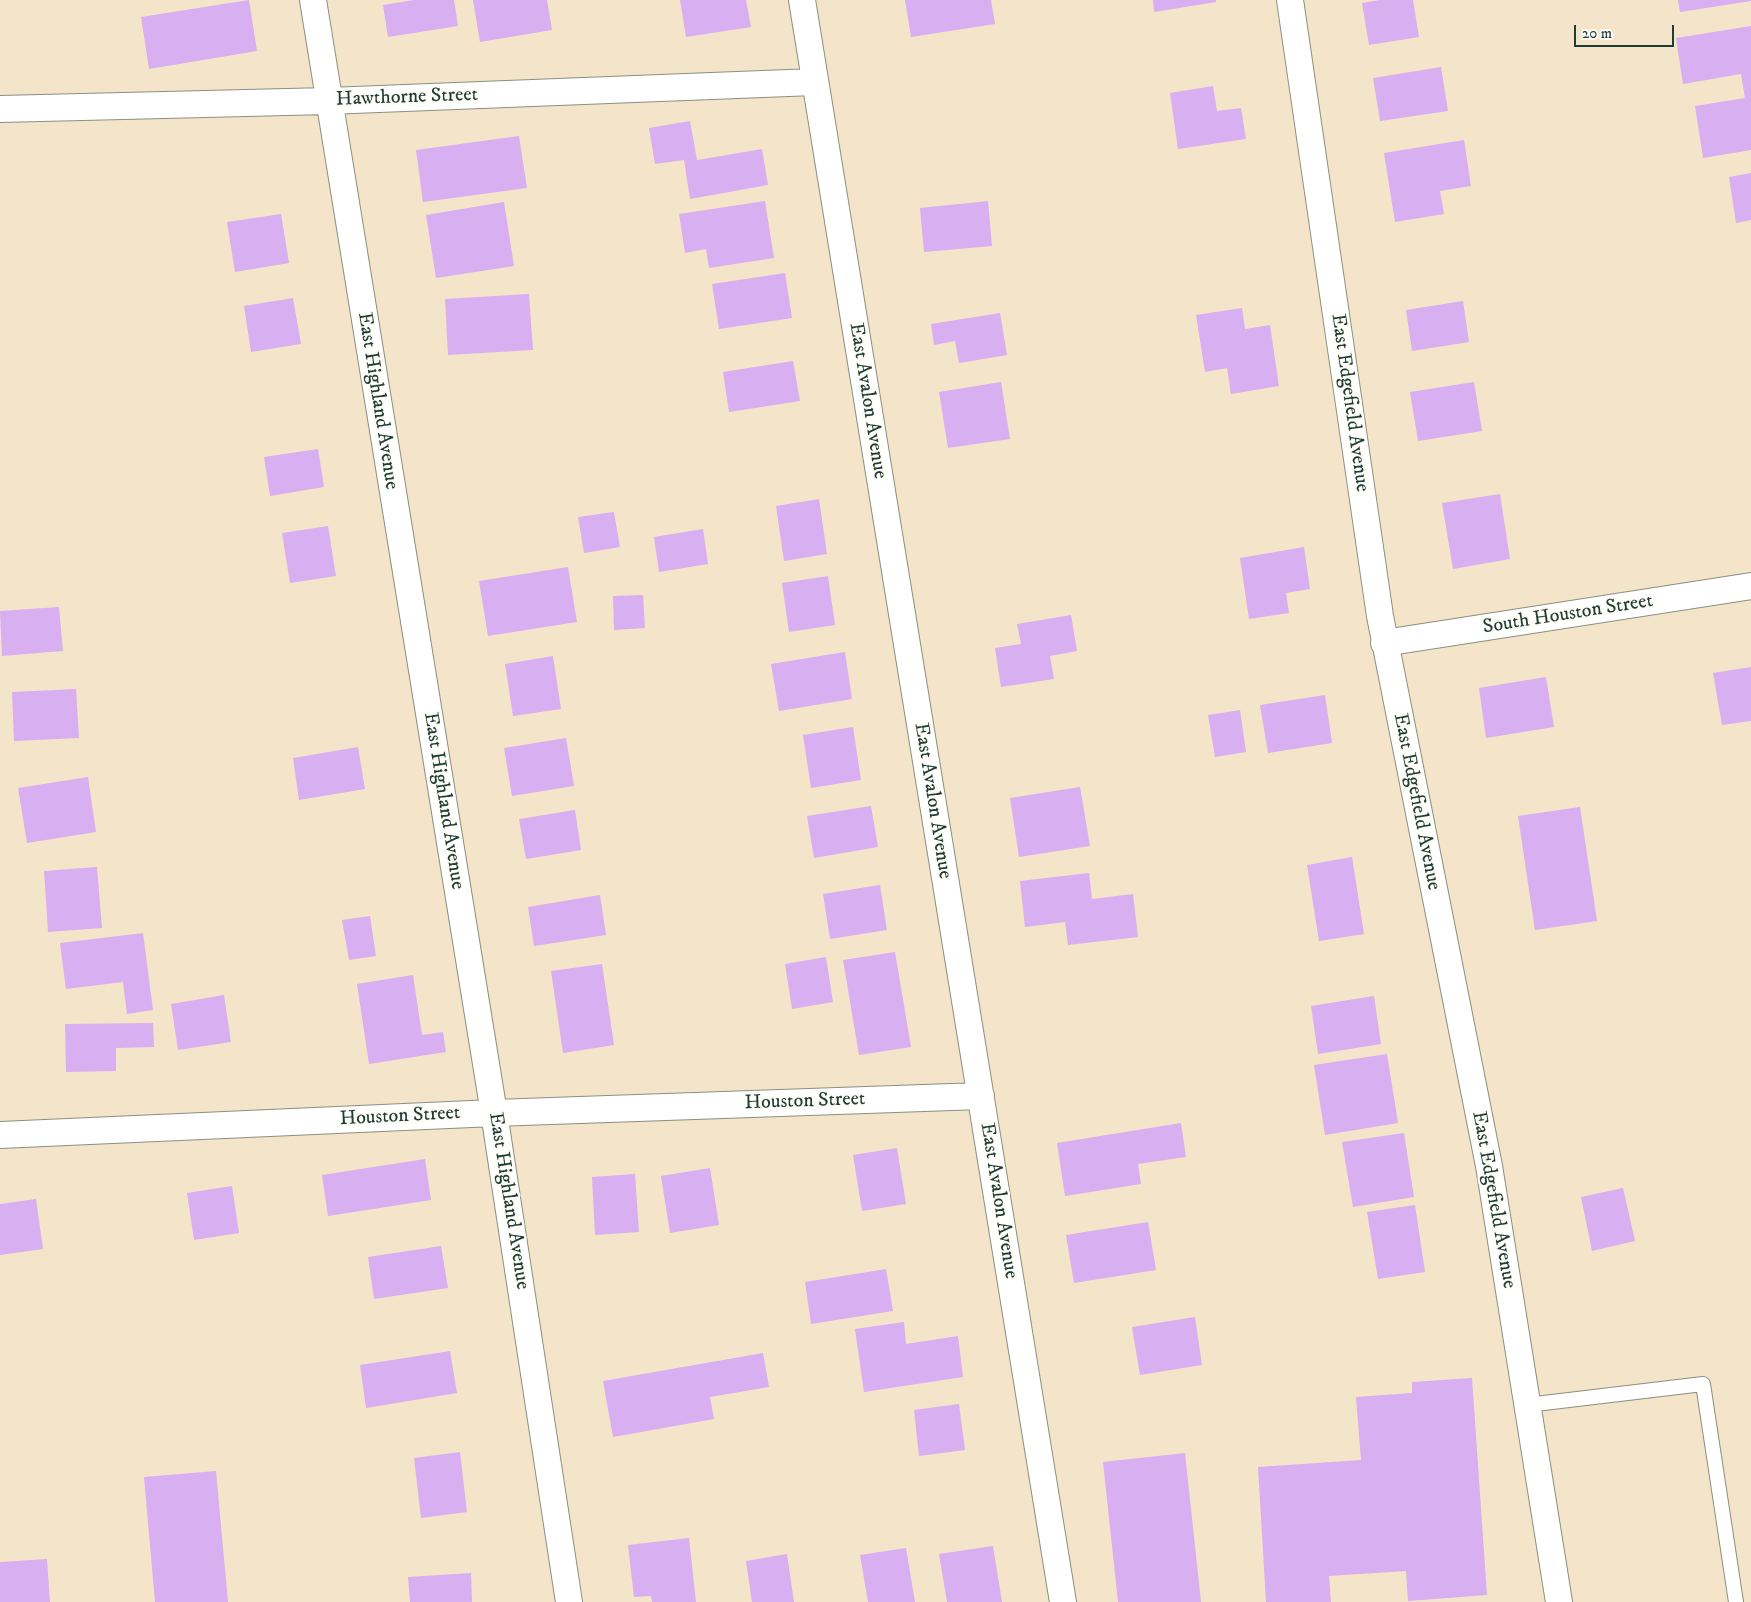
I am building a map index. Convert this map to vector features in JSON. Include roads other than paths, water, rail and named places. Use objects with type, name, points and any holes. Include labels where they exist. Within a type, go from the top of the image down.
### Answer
[{"type":"street","name":"East Highland Avenue","points":[[313,0],[328,102],[494,1113],[569,1602]]},
{"type":"street","name":"East Avalon Avenue","points":[[802,0],[1062,1602]]},
{"type":"street","name":"East Edgefield Avenue","points":[[1290,0],[1384,643],[1489,1166],[1559,1602]]},
{"type":"street","name":"Hawthorne Street","points":[[0,110],[328,102],[814,82]]},
{"type":"street","name":"South Houston Street","points":[[1384,643],[1751,586]]},
{"type":"street","name":"Houston Street","points":[[0,1135],[494,1113],[981,1096]]},
{"type":"lane","points":[[1527,1406],[1703,1384],[1736,1602]]}]
